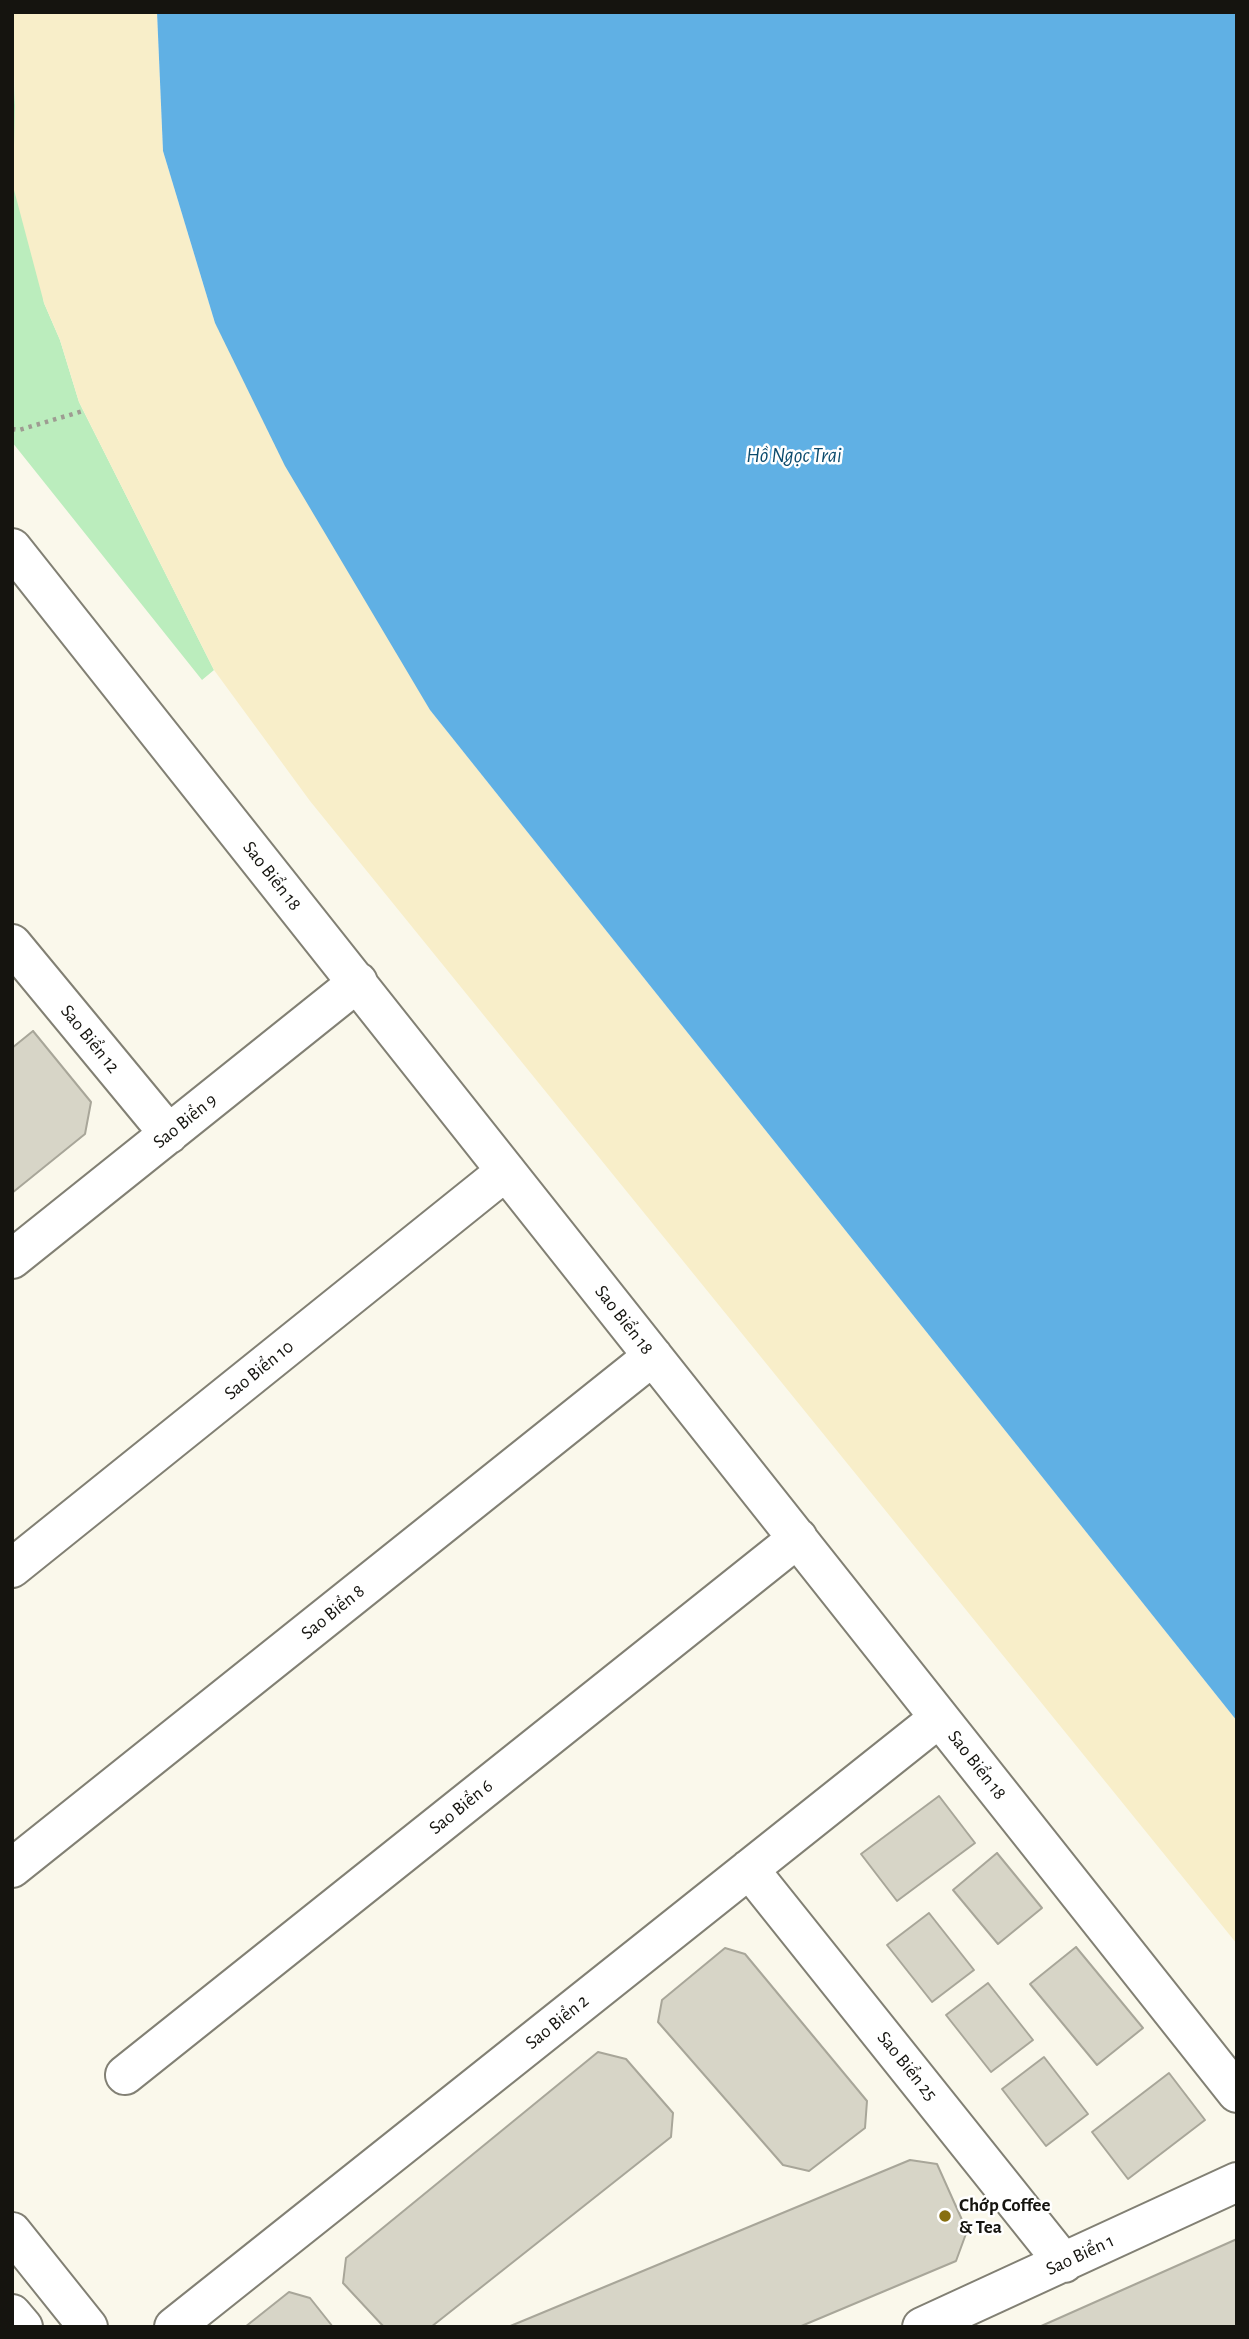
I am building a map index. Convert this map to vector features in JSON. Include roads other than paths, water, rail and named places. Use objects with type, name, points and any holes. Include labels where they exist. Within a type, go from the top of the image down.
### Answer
[{"type":"street","name":"Sao Biển 18","points":[[12,548],[1237,2092]]},
{"type":"street","name":"Sao Biển 12","points":[[12,944],[169,1134]]},
{"type":"street","name":"Sao Biển 9","points":[[12,1259],[358,982]]},
{"type":"street","name":"Sao Biển 10","points":[[12,1568],[506,1171]]},
{"type":"street","name":"Sao Biển 8","points":[[12,1868],[653,1356]]},
{"type":"street","name":"Sao Biển 6","points":[[125,2075],[797,1538]]},
{"type":"street","name":"Sao Biển 2","points":[[174,2327],[939,1717]]},
{"type":"street","name":"Sao Biển 25","points":[[749,1868],[1065,2263]]},
{"type":"street","name":"Sao Biển 1","points":[[922,2327],[1237,2182]]},
{"type":"street","points":[[12,2232],[88,2327]]},
{"type":"street","points":[[12,2314],[23,2327]]},
{"type":"water","name":"Hồ Ngọc Trai","points":[[157,12],[1237,12],[1237,1721],[430,710],[285,466],[215,323],[163,151]]},
{"type":"place","name":"Chớp Coffee & Tea","points":[[945,2216]]}]
